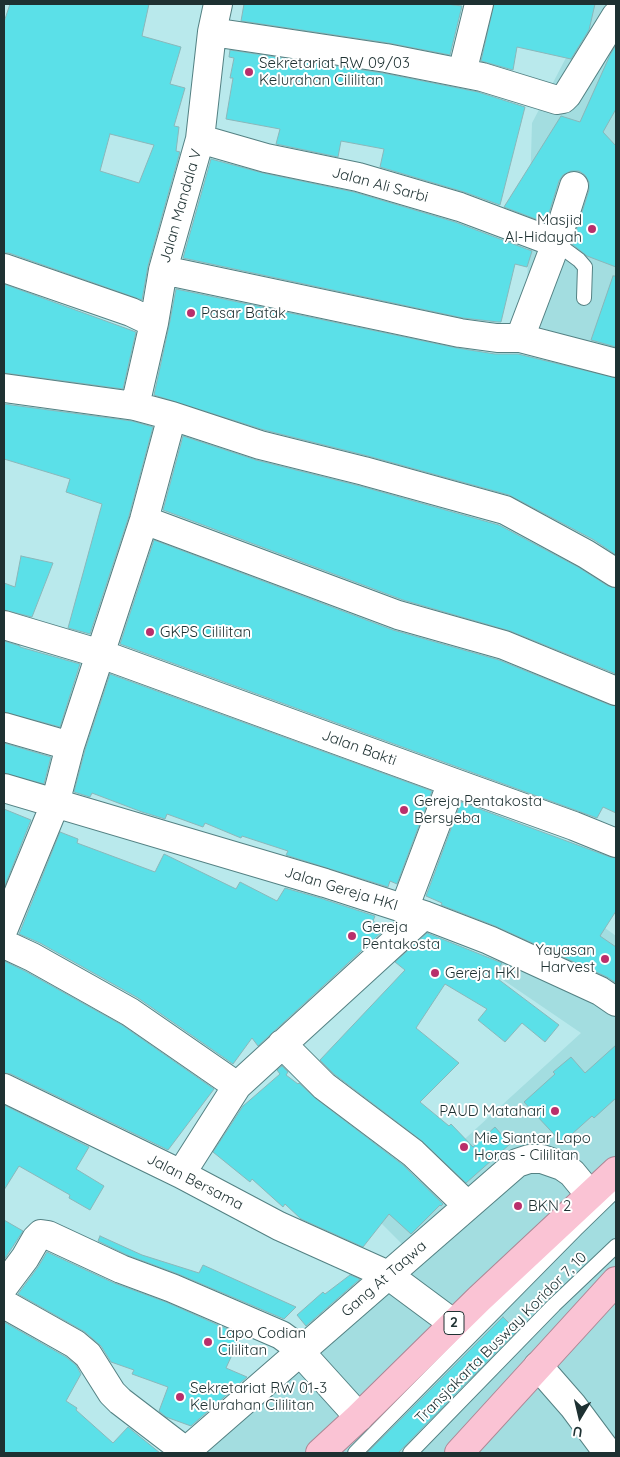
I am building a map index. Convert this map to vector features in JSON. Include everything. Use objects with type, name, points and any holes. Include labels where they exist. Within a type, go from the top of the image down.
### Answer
[{"type":"highway","name":"2","points":[[320,1453],[454,1324],[603,1193],[616,1171]]},
{"type":"highway","points":[[459,1453],[616,1281]]},
{"type":"street","name":"Jalan Mandala V","points":[[135,406],[154,323],[163,270],[200,139],[212,32],[218,4]]},
{"type":"street","points":[[462,73],[479,4]]},
{"type":"street","points":[[212,32],[386,58],[482,77],[557,100],[563,99],[616,16]]},
{"type":"street","name":"Jalan Ali Sarbi","points":[[200,139],[266,158],[386,185],[460,207],[556,243]]},
{"type":"street","points":[[520,338],[556,243],[574,186]]},
{"type":"street","points":[[4,268],[131,312],[154,323]]},
{"type":"street","points":[[163,270],[460,333],[497,338],[520,338],[616,363]]},
{"type":"street","points":[[4,388],[135,406],[260,445],[364,471],[504,510],[586,554],[616,573]]},
{"type":"street","points":[[4,928],[55,804],[70,746],[101,654],[122,582],[144,520],[172,416]]},
{"type":"street","points":[[144,520],[398,615],[504,644],[616,691]]},
{"type":"street","name":"Jalan Bakti","points":[[4,625],[101,654],[616,843]]},
{"type":"street","points":[[4,727],[70,746]]},
{"type":"street","points":[[181,1174],[237,1086],[282,1044],[414,912],[452,782]]},
{"type":"street","name":"Jalan Gereja HKI","points":[[4,788],[325,883],[414,912],[489,940],[600,991],[616,1002]]},
{"type":"street","points":[[4,944],[130,1012],[237,1086]]},
{"type":"street","points":[[282,1044],[324,1086],[413,1154],[467,1205]]},
{"type":"street","name":"Jalan Bersama","points":[[4,1088],[181,1174],[279,1226],[388,1275],[454,1324]]},
{"type":"street","name":"Gang At Taqwa","points":[[186,1453],[516,1163],[529,1159],[553,1162],[603,1193]]},
{"type":"street","points":[[4,1286],[25,1258],[36,1239],[41,1234],[48,1235],[120,1269],[172,1288],[280,1335],[292,1343],[359,1417]]},
{"type":"street","points":[[4,1304],[75,1344],[88,1355],[112,1393],[120,1401],[186,1453]]},
{"type":"street","points":[[538,1366],[573,1406],[608,1453]]},
{"type":"lane","points":[[556,243],[579,260],[584,267],[584,298]]},
{"type":"lane","name":"Transjakarta Busway Koridor 7, 10","points":[[356,1453],[562,1243],[603,1193]]},
{"type":"lane","name":"Transjakarta Busway Koridor 7, 10","points":[[410,1453],[554,1306],[616,1246]]},
{"type":"shaded area","points":[[594,4],[616,4],[616,352],[526,323],[532,123]]},
{"type":"shaded area","points":[[546,885],[616,936],[616,1453],[200,1453],[421,1263],[377,1219],[581,1033],[493,973]]},
{"type":"building","points":[[10,4],[149,4],[142,36],[181,47],[170,84],[185,88],[174,126],[179,127],[176,151],[180,152],[148,266],[142,300],[9,253],[4,253],[4,22]],"holes":[[[110,134],[154,145],[139,183],[100,171]]]},
{"type":"building","points":[[244,4],[447,4],[462,6],[450,55],[388,43],[241,21]]},
{"type":"building","points":[[494,4],[595,4],[589,30],[571,59],[517,47],[513,70],[481,61]]},
{"type":"building","points":[[616,45],[616,109],[603,132],[616,146],[616,267],[587,256],[572,244],[589,190],[589,182],[585,175],[579,171],[571,171],[563,175],[559,181],[546,223],[504,207],[561,116],[580,122]]},
{"type":"building","points":[[230,50],[383,73],[478,92],[525,107],[500,205],[464,192],[380,167],[384,149],[341,141],[338,157],[276,144],[280,129],[226,119],[233,78],[230,78],[234,58],[229,57]]},
{"type":"building","points":[[211,159],[263,173],[354,192],[455,222],[532,251],[527,267],[515,264],[501,322],[498,322],[463,318],[183,258]]},
{"type":"building","points":[[613,276],[616,276],[616,347],[591,340]]},
{"type":"building","points":[[4,284],[136,332],[123,389],[4,373]]},
{"type":"building","points":[[176,289],[457,348],[495,354],[518,354],[616,378],[616,555],[594,540],[509,495],[368,456],[264,430],[154,395]]},
{"type":"building","points":[[4,404],[132,421],[153,427],[129,516],[90,634],[68,628],[102,504],[66,492],[70,479],[4,459]]},
{"type":"building","points":[[183,436],[256,460],[360,486],[499,525],[578,567],[608,586],[616,588],[616,674],[510,631],[403,600],[163,510]]},
{"type":"building","points":[[154,540],[393,630],[499,660],[616,706],[616,813],[603,807],[597,818],[120,644]]},
{"type":"building","points":[[21,556],[53,563],[32,617],[4,610],[4,583],[15,587]]},
{"type":"building","points":[[4,641],[80,664],[60,727],[4,712]]},
{"type":"building","points":[[110,674],[432,791],[397,884],[390,881],[388,887],[292,857],[286,855],[288,851],[242,836],[241,838],[205,823],[203,827],[167,814],[165,819],[92,793],[90,797],[74,792],[85,750]]},
{"type":"building","points":[[4,743],[51,757],[44,784],[4,773]]},
{"type":"building","points":[[461,802],[616,858],[616,911],[600,936],[616,947],[616,983],[607,977],[495,926],[441,905],[442,903],[426,896]]},
{"type":"building","points":[[4,809],[31,820],[4,888]]},
{"type":"building","points":[[60,832],[78,839],[77,843],[155,872],[164,854],[236,889],[240,882],[277,901],[285,888],[375,916],[373,921],[385,929],[258,1046],[252,1038],[233,1064],[138,998],[40,943],[19,934]]},
{"type":"building","points":[[427,933],[502,963],[494,976],[559,1025],[545,1042],[522,1023],[505,1042],[478,1020],[487,1009],[445,984],[416,1028],[459,1063],[420,1102],[449,1126],[451,1124],[473,1147],[495,1127],[510,1144],[466,1183],[422,1141],[334,1074],[320,1060],[405,970],[395,962]]},
{"type":"building","points":[[4,961],[122,1025],[214,1089],[168,1150],[11,1074],[4,1073]]},
{"type":"building","points":[[616,1045],[616,1098],[594,1118],[592,1116],[562,1143],[524,1102],[555,1074],[553,1072],[571,1057],[585,1073]]},
{"type":"building","points":[[282,1066],[288,1072],[286,1075],[299,1083],[315,1098],[403,1165],[443,1204],[411,1234],[389,1214],[363,1247],[301,1219],[285,1204],[283,1207],[252,1179],[250,1182],[213,1152],[243,1106],[280,1074],[277,1070]]},
{"type":"building","points":[[4,1105],[89,1147],[76,1169],[104,1186],[90,1210],[69,1198],[70,1195],[19,1166],[4,1190]]},
{"type":"building","points":[[4,1220],[23,1231],[4,1260]]},
{"type":"building","points":[[100,1236],[142,1255],[199,1273],[203,1265],[296,1307],[284,1319],[178,1274],[127,1255],[98,1241]]},
{"type":"building","points":[[47,1252],[114,1283],[166,1302],[241,1335],[226,1368],[247,1377],[191,1426],[166,1417],[159,1411],[168,1387],[132,1374],[134,1370],[111,1362],[101,1346],[85,1332],[18,1294]]},
{"type":"building","points":[[350,1275],[360,1279],[306,1326],[297,1315],[323,1292],[325,1294]]},
{"type":"building","points":[[503,1317],[517,1331],[398,1453],[367,1453]]},
{"type":"building","points":[[4,1322],[66,1357],[76,1365],[81,1374],[66,1401],[77,1408],[76,1410],[113,1443],[128,1427],[160,1453],[4,1453]]},
{"type":"place","name":"Sekretariat RW 09/03 Kelurahan Cililitan","points":[[249,72]]},
{"type":"place","name":"Masjid Al-Hidayah","points":[[592,229]]},
{"type":"place","name":"Pasar Batak","points":[[191,313]]},
{"type":"place","name":"GKPS Cililitan","points":[[150,632]]},
{"type":"place","name":"Gereja Pentakosta Bersyeba","points":[[404,810]]},
{"type":"place","name":"Gereja Pentakosta","points":[[352,936]]},
{"type":"place","name":"Yayasan Harvest","points":[[605,959]]},
{"type":"place","name":"Gereja HKI","points":[[435,973]]},
{"type":"place","name":"PAUD Matahari","points":[[555,1111]]},
{"type":"place","name":"Mie Siantar Lapo Horas - Cililitan","points":[[464,1147]]},
{"type":"place","name":"BKN 2","points":[[518,1206]]},
{"type":"place","name":"Lapo Codian Cililitan","points":[[208,1342]]},
{"type":"place","name":"Sekretariat RW 01-3 Kelurahan Cililitan","points":[[180,1397]]}]
